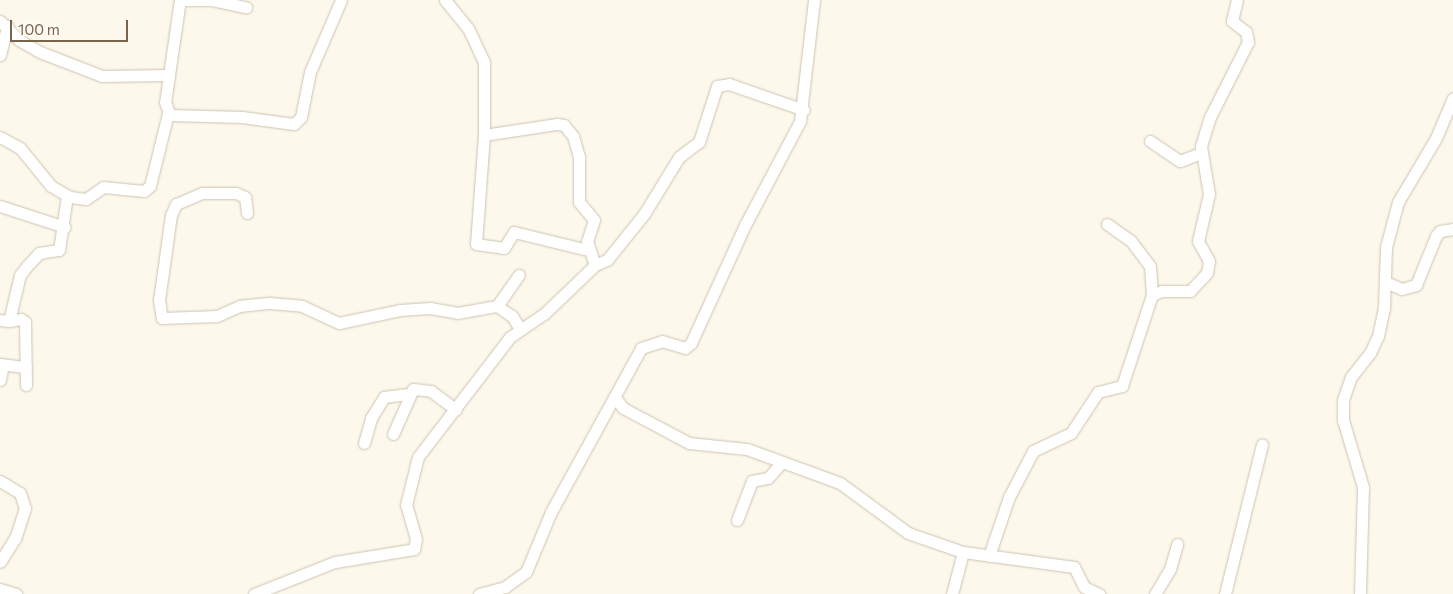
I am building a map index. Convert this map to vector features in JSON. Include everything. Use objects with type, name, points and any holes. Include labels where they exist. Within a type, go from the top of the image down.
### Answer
[{"type":"street","points":[[0,137],[20,148],[51,186],[67,196],[86,199],[103,187],[148,190],[168,113],[165,102],[180,0],[212,0],[246,7]]},
{"type":"street","points":[[168,113],[297,122],[310,72],[341,0]]},
{"type":"street","points":[[445,0],[468,28],[484,62],[484,135],[476,244],[504,248],[514,232],[588,250]]},
{"type":"street","points":[[479,594],[505,587],[526,572],[550,512],[616,399],[641,348],[662,341],[685,348],[691,343],[804,110],[814,0]]},
{"type":"street","points":[[1152,295],[1162,290],[1190,291],[1209,268],[1209,261],[1198,240],[1209,194],[1201,153],[1210,117],[1248,42],[1246,32],[1232,21],[1237,0]]},
{"type":"street","points":[[4,24],[19,40],[40,52],[102,76],[169,75]]},
{"type":"street","points":[[0,55],[4,24]]},
{"type":"street","points":[[254,594],[335,562],[414,549],[416,539],[406,509],[409,482],[418,457],[456,410],[510,337],[546,313],[595,265],[607,260],[644,214],[679,157],[700,142],[718,86],[729,84],[804,110]]},
{"type":"street","points":[[1360,594],[1363,487],[1342,411],[1350,377],[1376,341],[1386,282],[1386,247],[1398,202],[1436,138],[1453,98]]},
{"type":"street","points":[[484,135],[557,124],[568,129],[578,157],[579,202],[594,220],[588,250],[595,265]]},
{"type":"street","points":[[1150,141],[1180,161],[1201,153]]},
{"type":"street","points":[[247,213],[245,197],[236,193],[202,193],[176,204],[171,215],[159,300],[162,318],[217,316],[239,306],[280,303],[302,306],[339,323],[400,310],[463,312],[497,306],[512,316],[520,329]]},
{"type":"street","points":[[26,385],[25,322],[22,319],[5,320],[20,276],[39,253],[59,250],[64,227],[67,196]]},
{"type":"street","points":[[0,206],[64,227]]},
{"type":"street","points":[[989,556],[1009,497],[1033,451],[1072,433],[1098,392],[1122,386],[1152,295],[1150,266],[1131,241],[1107,224]]},
{"type":"street","points":[[1386,282],[1402,289],[1416,285],[1436,236],[1440,231],[1453,229]]},
{"type":"street","points":[[497,306],[519,275]]},
{"type":"street","points":[[0,380],[2,364],[26,367]]},
{"type":"street","points":[[393,434],[413,389],[426,389],[456,410]]},
{"type":"street","points":[[364,443],[371,418],[384,397],[410,394]]},
{"type":"street","points":[[616,399],[632,414],[689,443],[746,449],[840,483],[898,527],[963,552],[1074,567],[1084,587],[1099,594]]},
{"type":"street","points":[[1225,594],[1262,444]]},
{"type":"street","points":[[737,520],[752,481],[768,478],[781,463]]},
{"type":"street","points":[[0,481],[20,493],[25,508],[15,538],[0,562]]},
{"type":"street","points":[[1156,594],[1170,569],[1177,544]]},
{"type":"street","points":[[952,594],[963,552]]},
{"type":"street","points":[[0,589],[16,594]]}]
